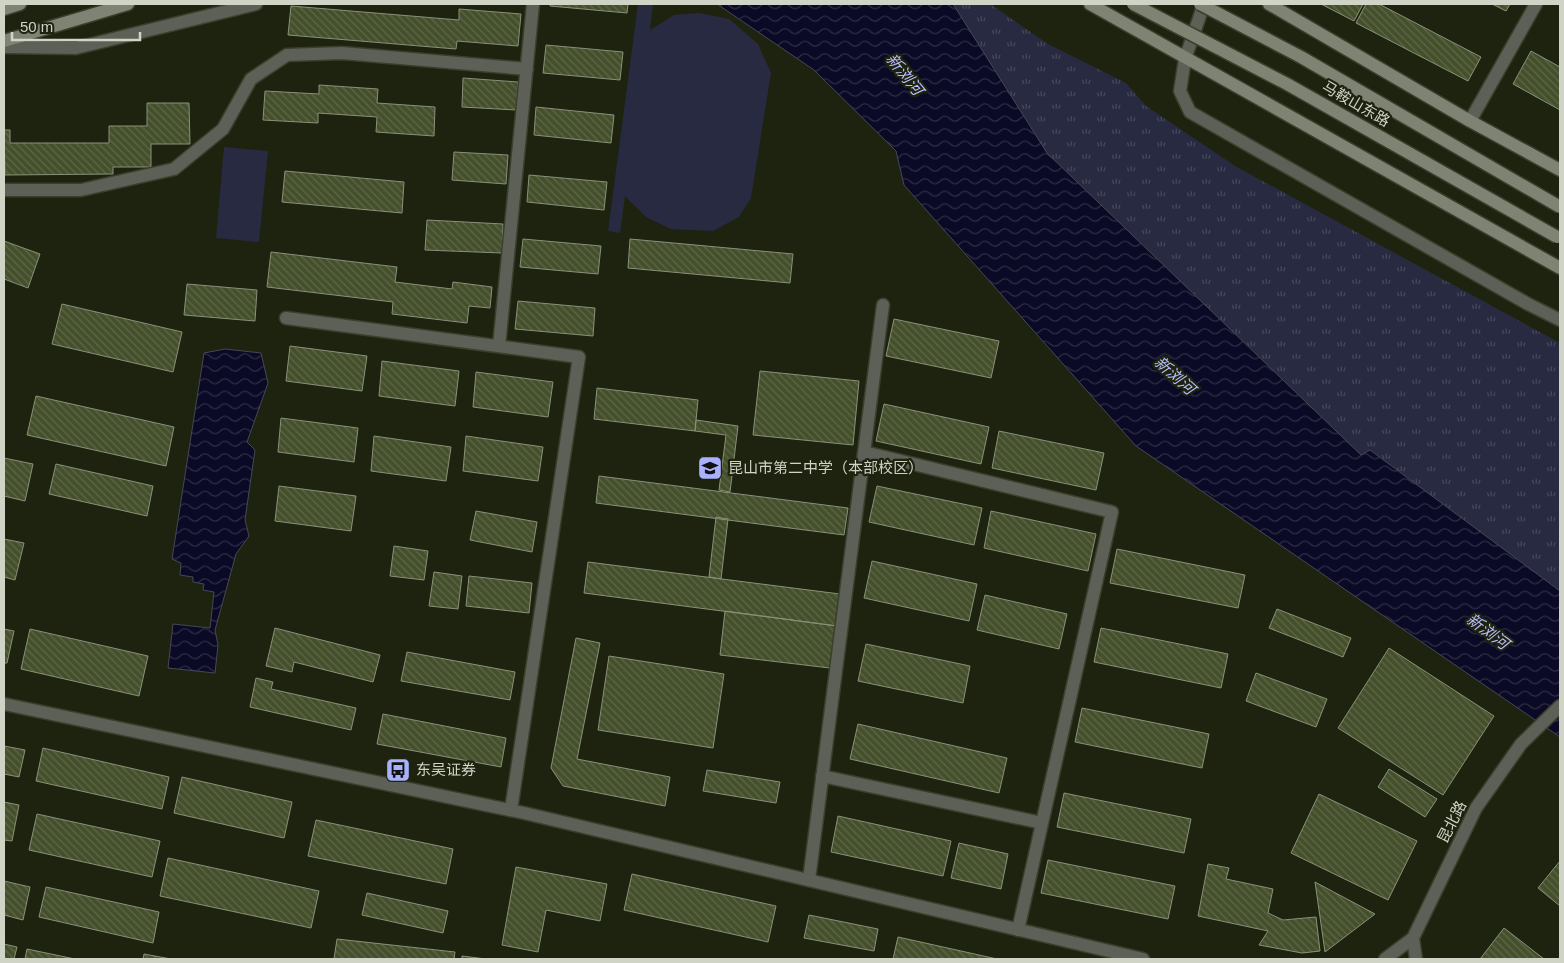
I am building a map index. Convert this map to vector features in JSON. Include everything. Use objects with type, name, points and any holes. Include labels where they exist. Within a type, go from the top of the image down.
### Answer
[{"type":"main road","points":[[4,9],[20,4]]},
{"type":"main road","points":[[4,41],[128,4]]},
{"type":"main road","points":[[1090,4],[1560,268]]},
{"type":"main road","name":"马鞍山东路","points":[[1133,4],[1287,84],[1558,238]]},
{"type":"main road","name":"马鞍山东路","points":[[1200,4],[1301,57],[1560,207]]},
{"type":"main road","points":[[1270,4],[1470,121],[1560,170]]},
{"type":"street","points":[[4,47],[76,48],[256,4]]},
{"type":"street","points":[[499,346],[533,4]]},
{"type":"street","points":[[1204,4],[1186,59],[1180,91],[1190,112],[1528,304],[1560,320]]},
{"type":"street","points":[[1470,121],[1536,4]]},
{"type":"street","points":[[4,190],[81,190],[174,169],[223,129],[251,79],[287,55],[342,53],[527,69]]},
{"type":"street","points":[[808,880],[882,305]]},
{"type":"street","points":[[286,318],[579,357],[511,810]]},
{"type":"street","points":[[864,452],[1112,512],[1018,930]]},
{"type":"street","points":[[4,704],[511,810],[1143,959]]},
{"type":"street","name":"昆北路","points":[[1385,959],[1413,938],[1476,808],[1521,744],[1560,706]]},
{"type":"street","points":[[822,776],[1042,822]]},
{"type":"street","points":[[1413,938],[1416,959]]},
{"type":"green space","points":[[638,4],[653,4],[650,30],[674,15],[699,13],[729,19],[758,44],[771,73],[751,198],[739,217],[713,231],[671,229],[646,217],[625,196],[620,233],[608,231]]},
{"type":"green space","points":[[953,4],[990,4],[1048,44],[1126,83],[1146,106],[1235,166],[1560,343],[1560,591],[1370,450],[1361,455],[1047,153]]},
{"type":"green space","points":[[224,147],[268,151],[259,242],[216,238]]},
{"type":"water","name":"新浏河","points":[[717,4],[953,4],[1047,153],[1361,455],[1370,450],[1560,591],[1560,737],[1136,446],[904,185],[896,151],[814,70]]},
{"type":"water","points":[[225,349],[261,353],[268,383],[247,442],[255,450],[245,520],[249,536],[236,554],[215,630],[218,645],[215,673],[168,668],[173,624],[210,628],[214,592],[203,590],[204,584],[193,582],[193,577],[180,575],[181,563],[172,559],[204,353]]},
{"type":"building","points":[[550,4],[628,4],[627,13],[550,6]]},
{"type":"building","points":[[1321,4],[1363,4],[1354,21]]},
{"type":"building","points":[[1366,4],[1379,4],[1481,57],[1468,81],[1356,23]]},
{"type":"building","points":[[1492,4],[1510,4],[1506,11]]},
{"type":"building","points":[[291,6],[459,20],[459,9],[521,14],[518,46],[457,41],[456,49],[288,35]]},
{"type":"building","points":[[546,45],[623,52],[620,80],[543,73]]},
{"type":"building","points":[[1531,51],[1560,67],[1560,110],[1513,84]]},
{"type":"building","points":[[463,78],[518,82],[516,110],[462,107]]},
{"type":"building","points":[[319,85],[378,89],[377,103],[435,107],[434,136],[376,132],[377,117],[318,113],[318,123],[263,120],[265,91],[319,94]]},
{"type":"building","points":[[147,103],[189,103],[190,144],[151,144],[151,167],[113,167],[113,174],[5,175],[4,130],[10,130],[10,143],[109,143],[109,126],[147,126]]},
{"type":"building","points":[[536,107],[614,115],[611,143],[534,135]]},
{"type":"building","points":[[454,152],[508,155],[506,184],[452,180]]},
{"type":"building","points":[[285,171],[404,182],[402,213],[282,202]]},
{"type":"building","points":[[529,175],[607,182],[604,210],[527,202]]},
{"type":"building","points":[[427,220],[503,224],[502,253],[425,250]]},
{"type":"building","points":[[523,239],[601,246],[598,274],[520,267]]},
{"type":"building","points":[[630,239],[793,254],[790,283],[628,268]]},
{"type":"building","points":[[4,241],[40,254],[28,288],[4,279]]},
{"type":"building","points":[[271,252],[397,267],[395,282],[452,289],[453,282],[492,287],[490,308],[469,306],[467,323],[392,314],[393,302],[267,287]]},
{"type":"building","points":[[187,284],[257,290],[255,321],[184,315]]},
{"type":"building","points":[[518,301],[595,308],[593,336],[515,329]]},
{"type":"building","points":[[62,304],[182,332],[173,372],[52,344]]},
{"type":"building","points":[[894,319],[999,341],[991,378],[886,356]]},
{"type":"building","points":[[290,346],[367,356],[362,391],[286,381]]},
{"type":"building","points":[[382,361],[459,371],[455,406],[379,396]]},
{"type":"building","points":[[760,371],[859,381],[853,445],[753,435]]},
{"type":"building","points":[[476,372],[553,382],[548,417],[473,407]]},
{"type":"building","points":[[597,388],[698,400],[695,431],[594,419]]},
{"type":"building","points":[[36,396],[174,427],[166,466],[27,435]]},
{"type":"building","points":[[884,404],[989,427],[981,464],[876,441]]},
{"type":"building","points":[[281,418],[358,428],[354,462],[278,452]]},
{"type":"building","points":[[696,420],[738,426],[730,492],[719,490],[726,435],[695,431]]},
{"type":"building","points":[[999,431],[1104,453],[1096,490],[992,468]]},
{"type":"building","points":[[374,436],[451,447],[446,481],[371,471]]},
{"type":"building","points":[[466,436],[543,447],[538,481],[463,471]]},
{"type":"building","points":[[4,458],[33,464],[25,501],[4,496]]},
{"type":"building","points":[[56,464],[153,486],[147,516],[49,494]]},
{"type":"building","points":[[599,476],[848,508],[844,535],[596,503]]},
{"type":"building","points":[[279,486],[356,496],[351,531],[275,521]]},
{"type":"building","points":[[877,486],[982,508],[974,545],[869,522]]},
{"type":"building","points":[[476,511],[537,522],[532,552],[470,540]]},
{"type":"building","points":[[991,511],[1096,534],[1088,571],[984,548]]},
{"type":"building","points":[[716,517],[728,519],[721,579],[709,577]]},
{"type":"building","points":[[4,539],[24,543],[15,580],[4,577]]},
{"type":"building","points":[[394,546],[428,551],[424,580],[390,576]]},
{"type":"building","points":[[1117,549],[1245,575],[1238,608],[1110,583]]},
{"type":"building","points":[[872,561],[977,584],[969,621],[864,598]]},
{"type":"building","points":[[588,562],[840,594],[837,626],[584,593]]},
{"type":"building","points":[[434,572],[462,576],[458,609],[429,606]]},
{"type":"building","points":[[469,576],[532,583],[529,613],[466,606]]},
{"type":"building","points":[[985,595],[1067,614],[1059,649],[977,630]]},
{"type":"building","points":[[1277,609],[1351,638],[1343,657],[1269,628]]},
{"type":"building","points":[[725,611],[837,626],[830,668],[720,655]]},
{"type":"building","points":[[275,628],[380,655],[373,682],[294,662],[292,672],[266,666]]},
{"type":"building","points":[[1101,628],[1228,654],[1221,688],[1094,662]]},
{"type":"building","points":[[4,629],[14,631],[7,663],[4,663]]},
{"type":"building","points":[[30,629],[148,656],[139,696],[21,669]]},
{"type":"building","points":[[576,638],[600,643],[577,759],[670,777],[665,806],[563,786],[551,768]]},
{"type":"building","points":[[866,644],[970,666],[963,703],[858,681]]},
{"type":"building","points":[[1389,648],[1494,716],[1443,795],[1338,728]]},
{"type":"building","points":[[407,652],[515,672],[510,700],[401,681]]},
{"type":"building","points":[[609,656],[724,674],[713,748],[598,730]]},
{"type":"building","points":[[1256,673],[1327,699],[1316,727],[1246,701]]},
{"type":"building","points":[[256,678],[273,682],[271,689],[356,708],[351,730],[250,707]]},
{"type":"building","points":[[1082,708],[1209,734],[1202,768],[1075,742]]},
{"type":"building","points":[[383,714],[506,738],[501,767],[377,744]]},
{"type":"building","points":[[858,724],[1007,758],[999,793],[850,759]]},
{"type":"building","points":[[4,746],[25,750],[19,777],[4,774]]},
{"type":"building","points":[[43,748],[169,777],[162,809],[36,781]]},
{"type":"building","points":[[1389,769],[1437,799],[1425,817],[1378,787]]},
{"type":"building","points":[[707,770],[780,782],[776,803],[703,791]]},
{"type":"building","points":[[182,777],[292,802],[284,838],[174,813]]},
{"type":"building","points":[[1064,793],[1191,819],[1184,853],[1057,827]]},
{"type":"building","points":[[1319,794],[1417,841],[1388,900],[1291,853]]},
{"type":"building","points":[[4,802],[19,805],[12,841],[4,840]]},
{"type":"building","points":[[37,814],[160,841],[152,877],[29,850]]},
{"type":"building","points":[[838,816],[951,841],[943,876],[831,852]]},
{"type":"building","points":[[316,820],[453,849],[446,884],[308,856]]},
{"type":"building","points":[[959,843],[1008,854],[1001,889],[951,878]]},
{"type":"building","points":[[168,858],[319,891],[311,928],[160,896]]},
{"type":"building","points":[[1048,860],[1175,886],[1168,919],[1041,893]]},
{"type":"building","points":[[1560,861],[1560,906],[1538,888]]},
{"type":"building","points":[[1208,864],[1229,868],[1226,879],[1273,889],[1268,913],[1283,920],[1316,917],[1320,951],[1302,953],[1259,945],[1268,931],[1198,916]]},
{"type":"building","points":[[516,867],[607,884],[600,921],[546,910],[538,952],[502,945]]},
{"type":"building","points":[[632,874],[776,906],[768,942],[624,910]]},
{"type":"building","points":[[4,881],[30,887],[23,920],[4,915]]},
{"type":"building","points":[[1315,882],[1375,914],[1325,952]]},
{"type":"building","points":[[46,887],[159,912],[153,943],[39,917]]},
{"type":"building","points":[[367,893],[448,911],[443,933],[362,915]]},
{"type":"building","points":[[809,915],[878,929],[874,951],[804,938]]},
{"type":"building","points":[[1504,928],[1544,959],[1480,959]]},
{"type":"building","points":[[898,937],[997,959],[893,959]]},
{"type":"building","points":[[337,939],[455,952],[454,959],[334,959]]},
{"type":"building","points":[[4,944],[17,947],[14,959],[4,959]]},
{"type":"building","points":[[27,949],[75,959],[25,959]]},
{"type":"building","points":[[144,954],[171,959],[143,959]]},
{"type":"building","points":[[462,956],[486,959],[462,959]]},
{"type":"place","name":"昆山市第二中学（本部校区）","points":[[710,468]]},
{"type":"place","name":"东吴证券","points":[[398,770]]}]
